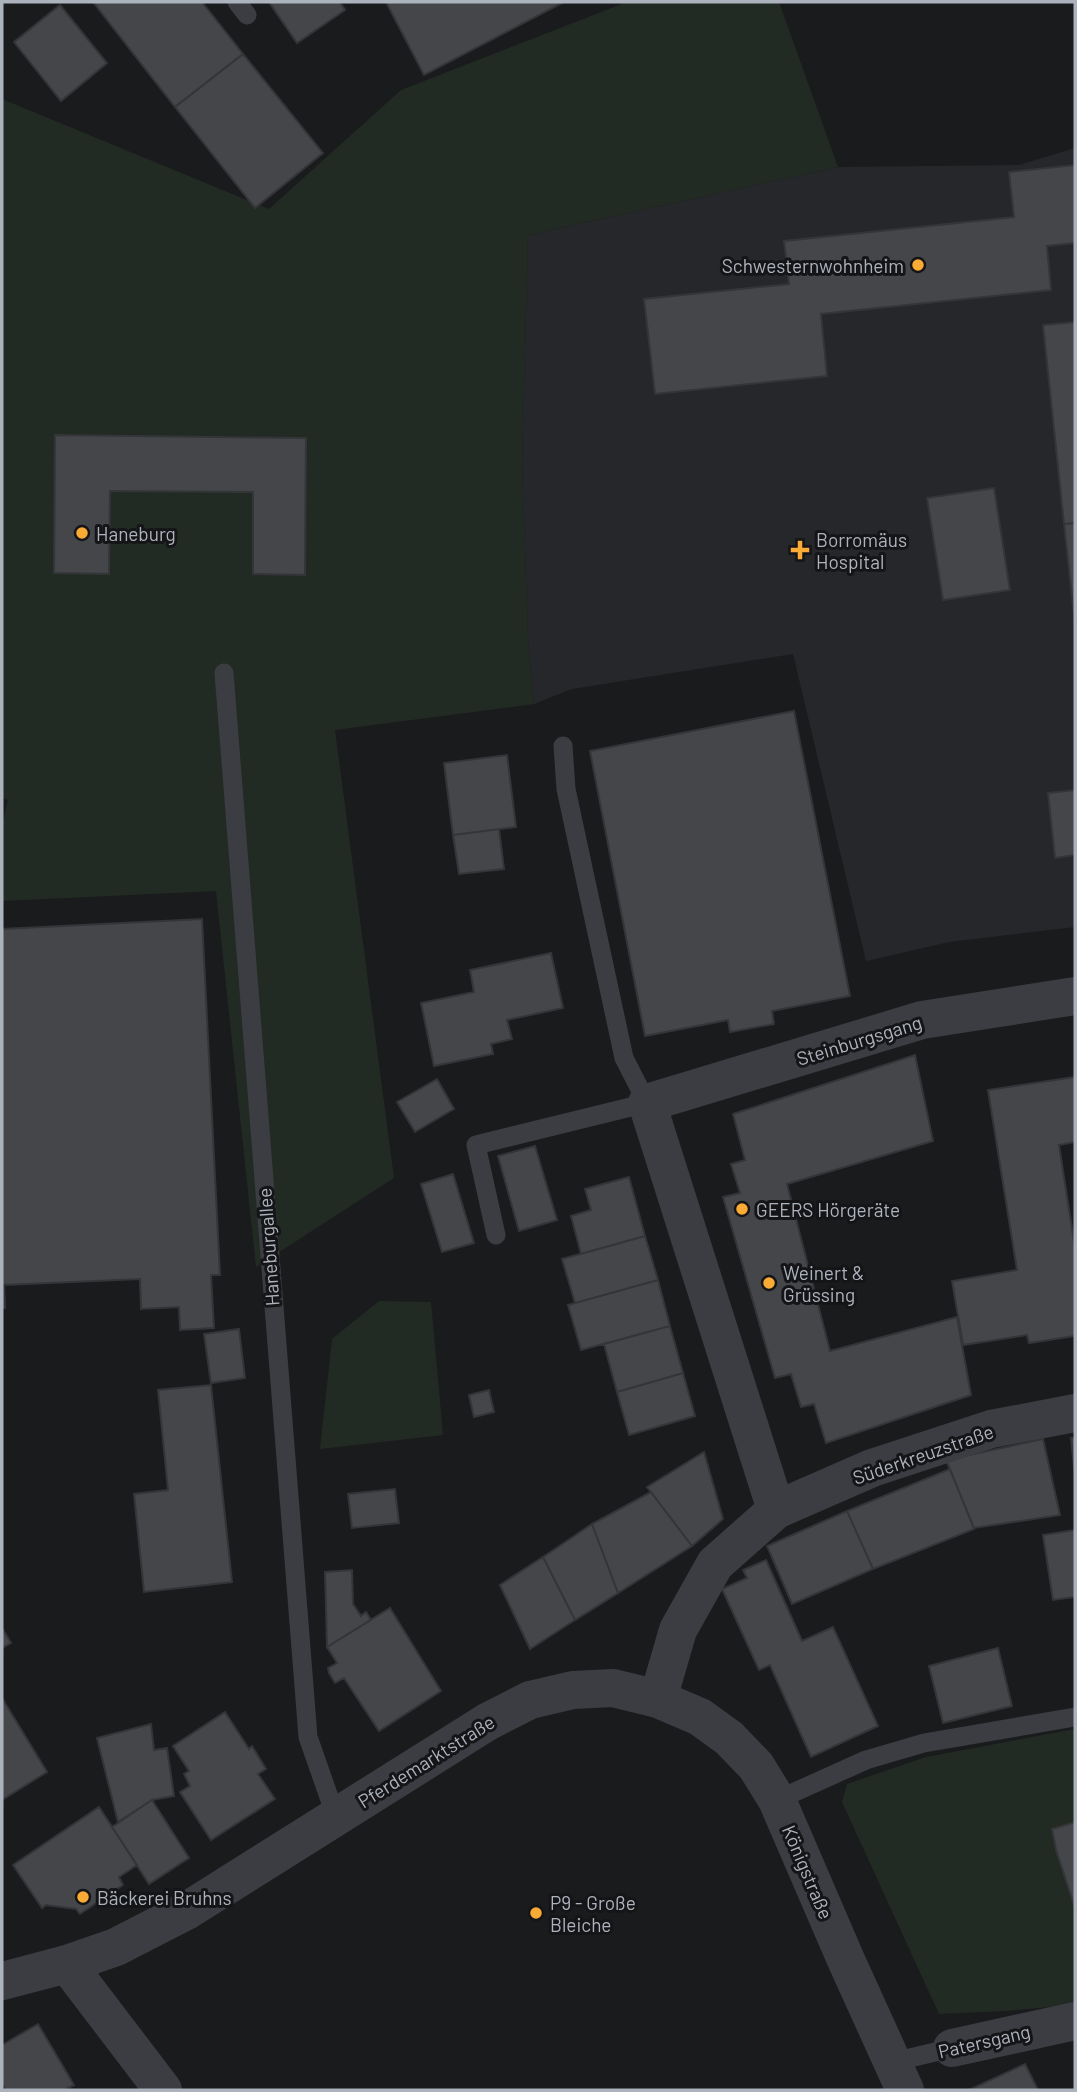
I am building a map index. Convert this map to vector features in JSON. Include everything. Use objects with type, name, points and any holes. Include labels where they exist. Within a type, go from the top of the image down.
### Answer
[{"type":"street","name":"Steinburgsgang","points":[[647,1103],[922,1020],[1075,996]]},
{"type":"street","points":[[647,1103],[776,1510],[715,1564],[678,1630],[658,1699]]},
{"type":"street","name":"Süderkreuzstraße","points":[[776,1510],[872,1468],[991,1429],[1075,1413]]},
{"type":"street","name":"Pferdemarktstraße","points":[[2,1981],[67,1964],[116,1947],[188,1910],[486,1722],[530,1700],[573,1690],[613,1688],[658,1699]]},
{"type":"street","name":"Königstraße","points":[[658,1699],[699,1717],[729,1738],[756,1766],[777,1800],[899,2076]]},
{"type":"street","points":[[67,1964],[163,2090]]},
{"type":"street","name":"Patersgang","points":[[952,2048],[1075,2021]]},
{"type":"lane","name":"Haneburgallee","points":[[225,673],[308,1737],[336,1817]]},
{"type":"lane","points":[[563,746],[566,789],[624,1058],[647,1103]]},
{"type":"lane","name":"Steinburgsgang","points":[[496,1234],[476,1145],[647,1103]]},
{"type":"lane","points":[[777,1800],[866,1760],[924,1743],[1075,1717]]},
{"type":"lane","name":"Patersgang","points":[[899,2076],[952,2048]]},
{"type":"shaded area","points":[[627,2],[779,2],[838,167],[528,235],[522,463],[528,637],[534,704],[335,730],[394,1178],[256,1267],[216,891],[2,901],[2,825],[8,800],[2,798],[2,99],[269,209],[401,90]]},
{"type":"shaded area","name":"Borromäus Hospital","points":[[1075,148],[1075,927],[949,942],[866,961],[793,654],[572,689],[534,704],[528,637],[522,463],[528,235],[838,167],[1019,165]]},
{"type":"shaded area","points":[[379,1301],[431,1302],[443,1435],[320,1449],[332,1339]]},
{"type":"shaded area","points":[[1075,1729],[1075,1822],[1053,1829],[1056,1851],[1075,1908],[1075,2005],[939,2014],[842,1802],[847,1784],[926,1757]]},
{"type":"building","points":[[93,2],[202,2],[243,54],[175,107]]},
{"type":"building","points":[[269,2],[340,2],[345,10],[297,43]]},
{"type":"building","points":[[386,2],[564,2],[424,75]]},
{"type":"building","points":[[60,5],[107,63],[61,101],[14,42]]},
{"type":"building","points":[[243,54],[323,153],[255,208],[175,107]]},
{"type":"building","name":"Schwesternwohnheim","points":[[1075,165],[1075,243],[1047,246],[1051,290],[821,314],[827,376],[655,394],[644,299],[789,284],[784,241],[1014,217],[1009,172]]},
{"type":"building","points":[[1075,322],[1075,523],[1064,524],[1043,325]]},
{"type":"building","name":"Haneburg","points":[[55,435],[306,438],[305,575],[253,574],[253,492],[110,491],[109,574],[54,573]]},
{"type":"building","points":[[994,488],[1010,590],[943,600],[927,498]]},
{"type":"building","points":[[1075,523],[1075,624],[1064,524]]},
{"type":"building","points":[[794,711],[850,996],[772,1011],[774,1024],[730,1032],[728,1020],[645,1036],[590,751]]},
{"type":"building","points":[[507,755],[516,827],[453,835],[444,763]]},
{"type":"building","points":[[1075,790],[1075,855],[1055,858],[1048,793]]},
{"type":"building","points":[[499,829],[504,869],[459,874],[453,835]]},
{"type":"building","points":[[202,919],[220,1275],[211,1275],[214,1328],[180,1330],[179,1307],[141,1309],[140,1279],[4,1285],[5,1308],[2,1308],[2,929]]},
{"type":"building","points":[[551,953],[563,1008],[507,1020],[512,1039],[491,1044],[493,1054],[434,1066],[421,1003],[474,992],[470,970]]},
{"type":"building","points":[[915,1055],[933,1141],[787,1184],[830,1351],[957,1317],[971,1395],[826,1443],[814,1404],[801,1407],[791,1374],[775,1378],[723,1197],[740,1193],[731,1164],[745,1160],[733,1114]]},
{"type":"building","points":[[1075,1077],[1075,1142],[1059,1145],[1075,1248],[1075,1336],[1029,1343],[1027,1335],[963,1345],[952,1281],[1017,1270],[988,1090]]},
{"type":"building","points":[[437,1079],[454,1109],[415,1132],[397,1102]]},
{"type":"building","points":[[535,1146],[557,1220],[519,1231],[498,1156]]},
{"type":"building","points":[[453,1174],[474,1243],[442,1252],[421,1184]]},
{"type":"building","points":[[629,1177],[645,1236],[581,1254],[571,1216],[591,1210],[585,1189]]},
{"type":"building","points":[[645,1236],[658,1280],[575,1303],[562,1259]]},
{"type":"building","points":[[658,1280],[670,1326],[581,1350],[568,1305]]},
{"type":"building","points":[[670,1326],[683,1373],[617,1392],[604,1344]]},
{"type":"building","points":[[239,1329],[245,1378],[211,1383],[204,1334]]},
{"type":"building","points":[[683,1373],[695,1416],[629,1435],[617,1392]]},
{"type":"building","points":[[211,1385],[232,1582],[144,1592],[134,1494],[168,1490],[158,1390]]},
{"type":"building","points":[[489,1390],[494,1412],[474,1417],[469,1395]]},
{"type":"building","points":[[1071,1438],[1075,1438],[1075,1477]]},
{"type":"building","points":[[1043,1439],[1060,1515],[974,1528],[946,1460]]},
{"type":"building","points":[[704,1452],[723,1519],[692,1546],[647,1487]]},
{"type":"building","points":[[950,1469],[974,1529],[873,1569],[847,1511]]},
{"type":"building","points":[[395,1489],[399,1523],[352,1528],[348,1494]]},
{"type":"building","points":[[651,1492],[692,1546],[618,1593],[592,1524]]},
{"type":"building","points":[[847,1511],[873,1569],[792,1604],[767,1546]]},
{"type":"building","points":[[592,1524],[618,1593],[575,1620],[543,1557]]},
{"type":"building","points":[[1075,1530],[1075,1597],[1053,1600],[1043,1535]]},
{"type":"building","points":[[543,1557],[575,1620],[530,1649],[500,1585]]},
{"type":"building","points":[[766,1560],[802,1641],[833,1627],[878,1726],[811,1757],[770,1665],[759,1670],[722,1589],[747,1578],[743,1570]]},
{"type":"building","points":[[352,1570],[353,1604],[361,1616],[366,1612],[371,1620],[327,1647],[325,1572]]},
{"type":"building","points":[[390,1608],[441,1691],[379,1731],[344,1678],[335,1683],[328,1668],[337,1663],[327,1647]]},
{"type":"building","points":[[2,1628],[11,1643],[2,1648]]},
{"type":"building","points":[[998,1648],[1012,1706],[943,1723],[929,1666]]},
{"type":"building","points":[[2,1698],[47,1772],[2,1800]]},
{"type":"building","points":[[225,1712],[249,1749],[252,1746],[266,1769],[258,1774],[275,1799],[211,1840],[180,1792],[190,1786],[184,1774],[189,1771],[173,1746]]},
{"type":"building","points":[[151,1724],[154,1750],[167,1748],[174,1796],[152,1800],[118,1822],[97,1738]]},
{"type":"building","points":[[152,1800],[189,1858],[149,1884],[112,1827]]},
{"type":"building","points":[[99,1807],[137,1865],[119,1877],[123,1885],[80,1914],[76,1909],[46,1905],[42,1908],[13,1865]]},
{"type":"building","points":[[1075,1822],[1075,1908],[1052,1829]]},
{"type":"building","points":[[38,2024],[74,2085],[64,2090],[6,2090],[2,2084],[2,2045]]},
{"type":"building","points":[[1025,2064],[1038,2090],[969,2090]]},
{"type":"place","name":"Schwesternwohnheim","points":[[918,265]]},
{"type":"place","name":"Haneburg","points":[[82,533]]},
{"type":"place","name":"Borromäus Hospital","points":[[800,550]]},
{"type":"place","name":"GEERS Hörgeräte","points":[[742,1209]]},
{"type":"place","name":"Weinert & Grüssing","points":[[769,1283]]},
{"type":"place","name":"Bäckerei Bruhns","points":[[83,1897]]},
{"type":"place","name":"P9 - Große Bleiche","points":[[536,1913]]}]
